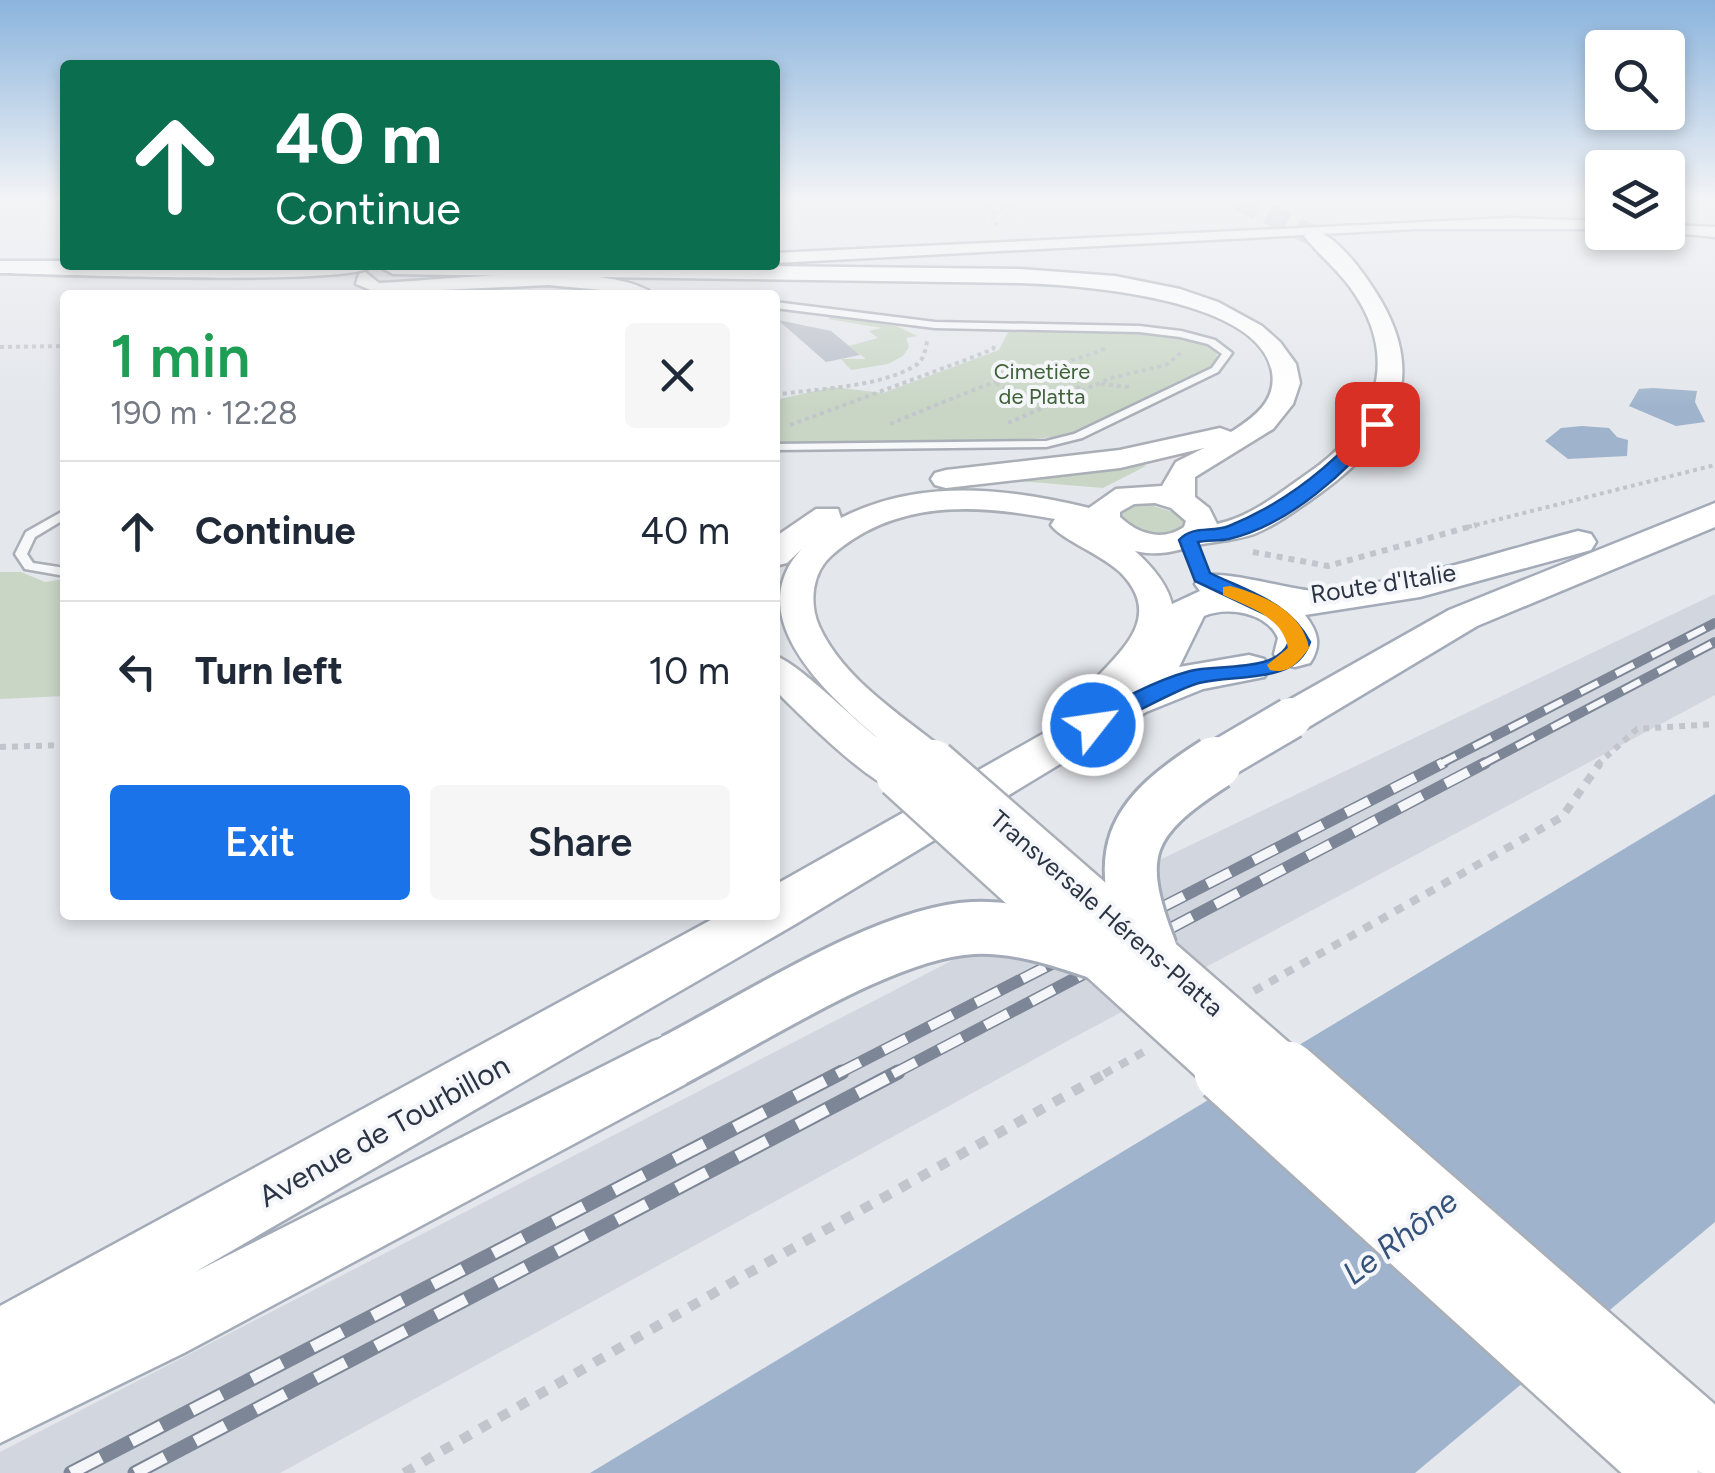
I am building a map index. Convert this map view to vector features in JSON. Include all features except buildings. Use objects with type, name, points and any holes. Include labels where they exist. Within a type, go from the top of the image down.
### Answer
[{"type":"main road","name":"Route d'Italie","points":[[1181,622],[1191,607],[1208,600],[1301,606],[1380,596],[1715,504]]},
{"type":"main road","points":[[0,1406],[159,1328],[860,964],[926,934],[974,928],[1007,930],[1126,953],[1132,910],[1127,887],[1128,854],[1136,830],[1167,797],[1291,718],[1463,618],[1542,582],[1634,551],[1715,514]]},
{"type":"main road","name":"Route d'Italie","points":[[1214,584],[1264,596],[1318,596],[1492,565]]},
{"type":"main road","name":"Route d'Italie","points":[[1295,654],[1345,613],[1380,596]]},
{"type":"main road","points":[[780,907],[1132,702],[1194,676],[1275,666],[1295,654],[1300,642],[1295,629],[1283,616],[1256,604]]},
{"type":"main road","points":[[1132,702],[1165,657],[1181,622]]},
{"type":"main road","points":[[1181,622],[1186,641],[1201,654],[1249,668]]},
{"type":"main road","name":"Avenue de Tourbillon","points":[[0,1345],[757,920]]},
{"type":"street","points":[[1117,514],[1147,493],[1190,524],[1226,534],[1276,512],[1348,458],[1377,424],[1390,392],[1392,354],[1382,317],[1349,269]]},
{"type":"street","points":[[319,270],[594,281],[628,290]]},
{"type":"street","points":[[375,272],[1020,276],[1137,286],[1220,311],[1253,330],[1273,349],[1284,370],[1285,393],[1274,412],[1186,468],[1177,479],[1190,524],[1196,568],[1214,584],[1256,604]]},
{"type":"street","points":[[887,501],[1120,459],[1253,428]]},
{"type":"street","points":[[1117,514],[1154,470],[1206,449],[1226,446]]},
{"type":"street","name":"Transversale Hérens-Platta","points":[[780,551],[792,538],[838,510],[887,501],[972,499],[1117,514]]},
{"type":"street","points":[[887,501],[1024,512],[1079,530],[1133,564],[1154,600],[1156,614],[1150,641],[1068,740]]},
{"type":"street","name":"Transversale Hérens-Platta","points":[[887,501],[840,530],[806,563],[796,588],[800,625],[824,663],[914,767],[1126,953],[1715,1444]]},
{"type":"street","points":[[1117,514],[1159,544],[1190,524]]},
{"type":"street","points":[[1117,514],[1161,576],[1181,622]]},
{"type":"street","name":"Transversale Hérens-Platta","points":[[780,673],[829,722],[914,767]]},
{"type":"street","name":"Transversale Hérens-Platta","points":[[1126,953],[1666,1473]]},
{"type":"lane","points":[[780,307],[903,322],[1172,334],[1220,343],[1227,353],[1224,363],[1078,436],[1046,444],[980,448],[780,447]]},
{"type":"lane","points":[[60,517],[30,535],[21,554],[29,566],[60,571]]},
{"type":"path","points":[[780,394],[875,378],[914,367],[924,358],[929,345],[925,337],[903,322]]},
{"type":"path","points":[[780,430],[857,396],[937,372],[994,348],[1000,326]]},
{"type":"path","points":[[867,448],[868,436],[876,430],[996,383],[1072,357],[1099,353],[1112,342],[1118,329]]},
{"type":"path","points":[[1031,411],[1040,412],[1084,390],[1177,360],[1183,354],[1172,334]]},
{"type":"path","points":[[0,346],[60,346]]},
{"type":"path","points":[[996,383],[1044,403]]},
{"type":"path","points":[[1101,384],[1112,388],[1136,387]]},
{"type":"path","points":[[980,448],[979,440],[987,434],[1074,387],[1084,390]]},
{"type":"path","points":[[1190,524],[1291,562],[1328,566],[1403,548],[1503,516],[1715,465]]},
{"type":"path","points":[[1244,996],[1562,817],[1592,769],[1637,729],[1715,724]]},
{"type":"path","points":[[0,747],[60,745]]},
{"type":"path","points":[[404,1473],[1158,1044]]},
{"type":"shaded area","points":[[1715,594],[1715,695],[1071,1039],[280,1473],[0,1473],[0,1452],[984,944]]},
{"type":"green space","points":[[828,319],[897,326],[917,336],[906,338],[909,347],[903,356],[888,364],[851,370],[841,359],[866,359],[849,346],[878,338],[869,331],[882,328]]},
{"type":"green space","name":"Cimetière de Platta","points":[[1085,329],[1184,338],[1216,346],[1218,363],[1071,435],[975,445],[780,444],[780,399],[833,387],[883,393],[999,350],[1009,330]]},
{"type":"green space","points":[[1141,463],[1146,466],[1103,488],[1007,480]]},
{"type":"green space","points":[[1144,503],[1185,516],[1187,522],[1171,533],[1153,534],[1118,517],[1118,512],[1129,504]]},
{"type":"green space","points":[[0,572],[21,572],[45,582],[60,580],[60,696],[0,699]]},
{"type":"water","points":[[1639,389],[1697,391],[1695,402],[1705,422],[1676,426],[1629,406]]},
{"type":"water","points":[[1561,428],[1609,428],[1617,437],[1628,440],[1627,456],[1568,459],[1545,441]]},
{"type":"water","name":"Le Rhône","points":[[1715,794],[1715,1222],[1415,1473],[590,1473]]},
{"type":"railway","points":[[1438,765],[1715,623]]},
{"type":"railway","points":[[1481,765],[1715,642]]},
{"type":"railway","points":[[837,1074],[1443,763]]},
{"type":"railway","points":[[893,1074],[1485,763]]},
{"type":"railway","points":[[71,1473],[842,1072]]},
{"type":"railway","points":[[135,1473],[898,1072]]},
{"type":"slow traffic","points":[[1230,591],[1274,611],[1295,629],[1300,642],[1295,654],[1277,665]]},
{"type":"route","points":[[1093,725],[1132,702],[1194,676],[1266,668],[1284,663],[1295,654],[1300,642],[1290,623],[1274,611],[1202,577],[1188,540],[1196,535],[1226,534],[1276,512],[1348,458],[1377,424]]}]
